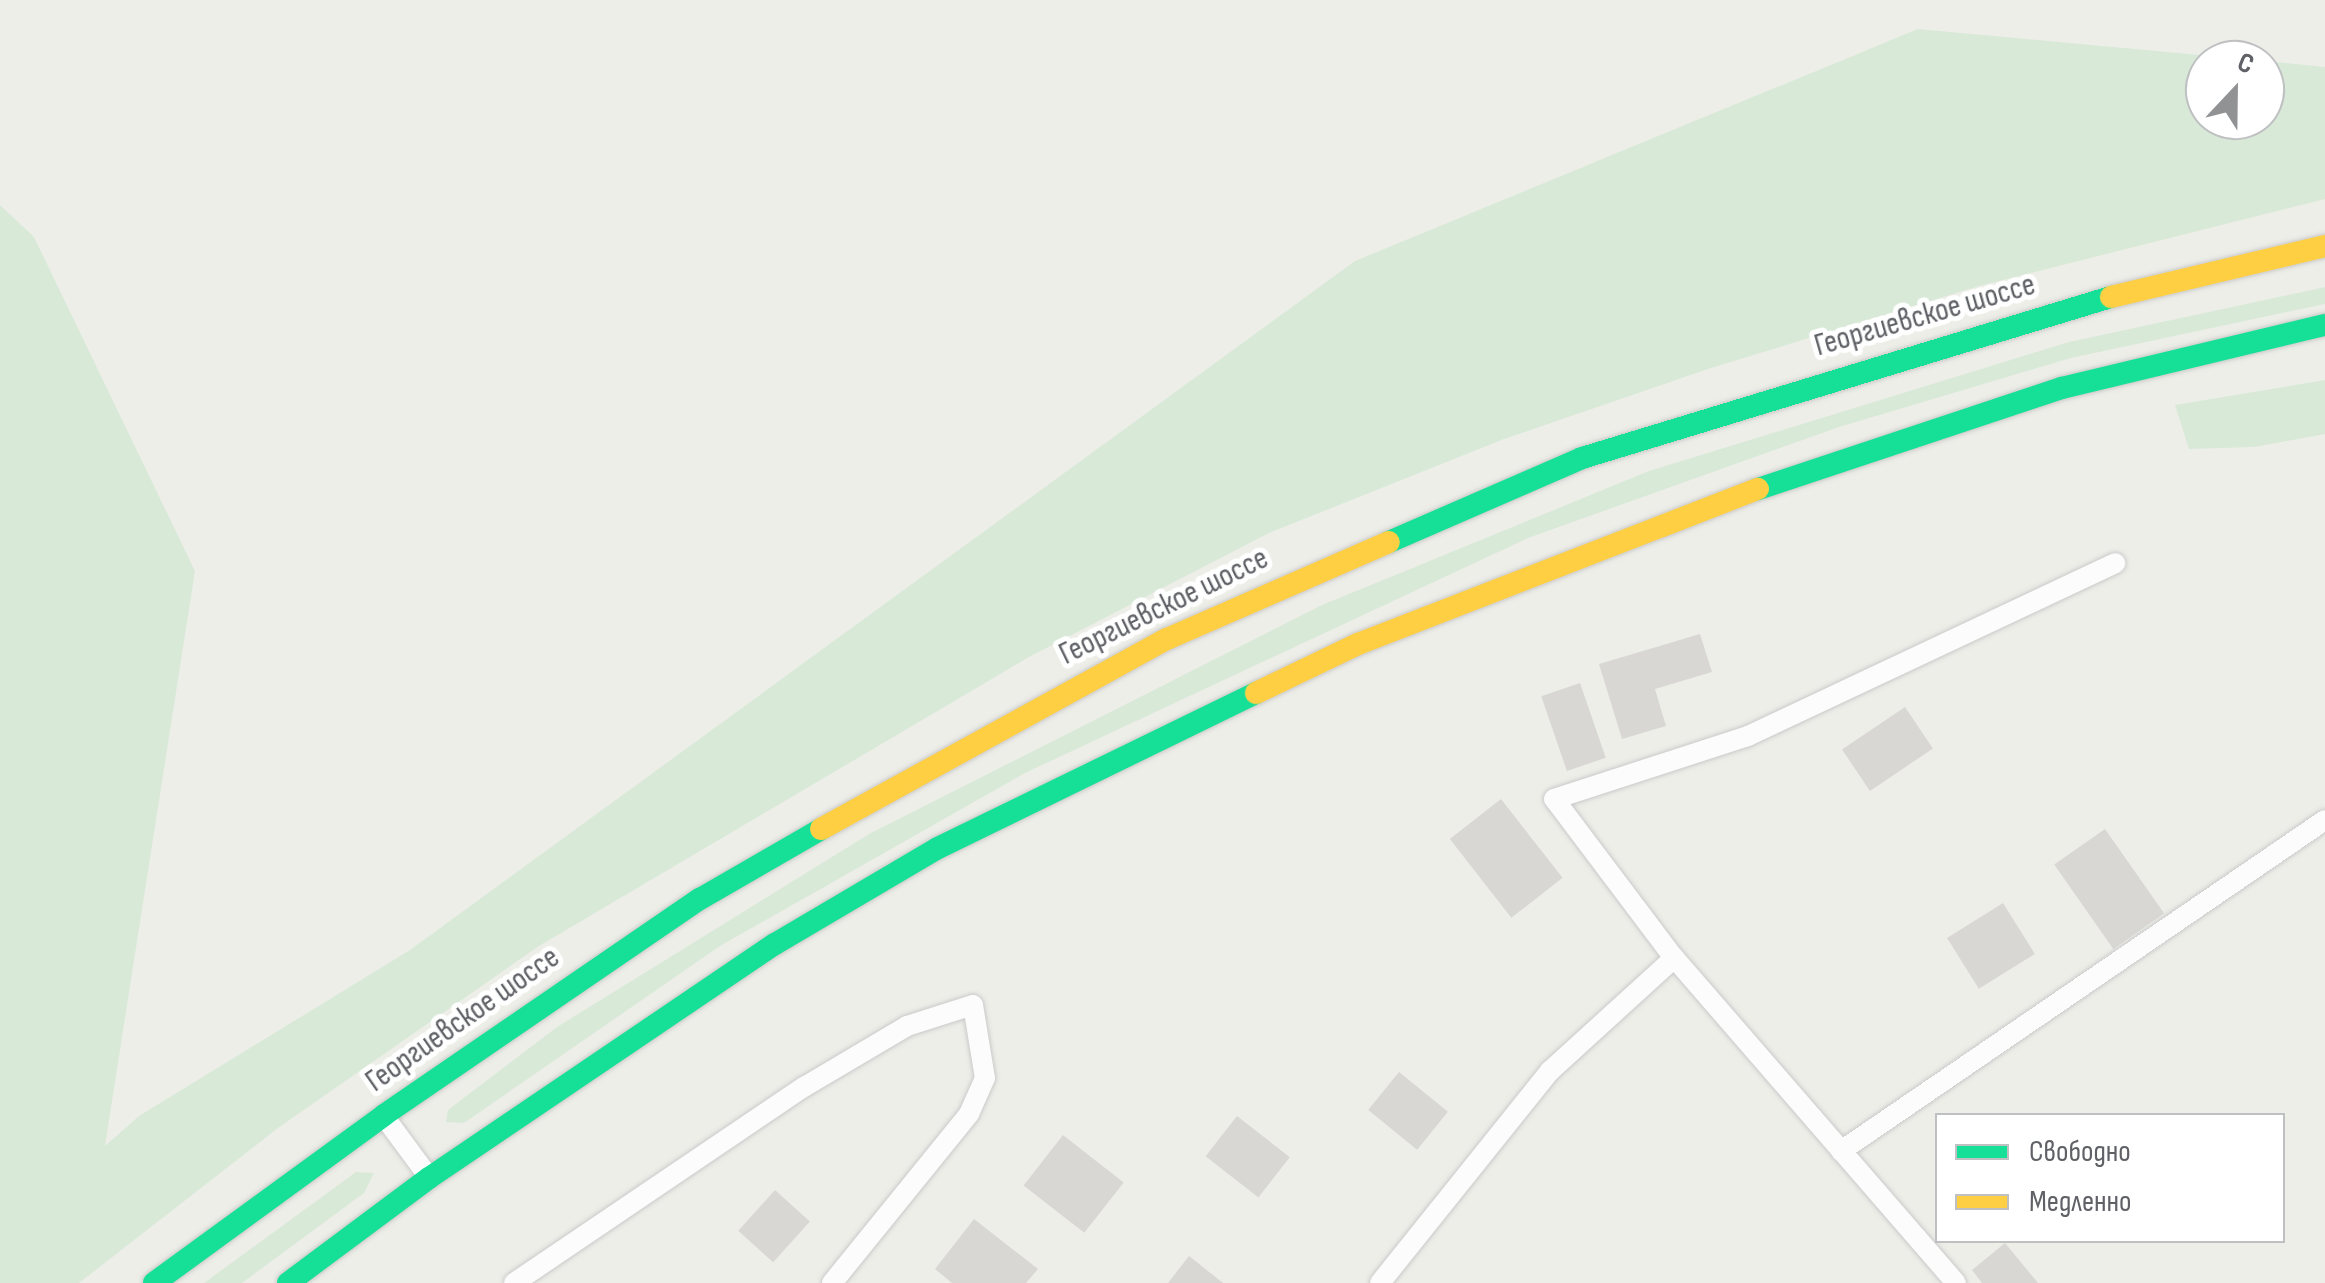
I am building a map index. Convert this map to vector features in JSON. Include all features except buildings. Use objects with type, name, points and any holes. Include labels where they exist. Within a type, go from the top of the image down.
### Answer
[{"type":"main road","name":"Георгиевское шоссе","points":[[154,1283],[384,1115],[700,898],[856,806],[1150,648],[1310,573],[1582,458],[1822,380],[2064,309],[2325,246]]},
{"type":"main road","points":[[288,1283],[429,1178],[775,944],[938,848],[1358,644],[1675,516],[2062,388],[2325,324]]},
{"type":"lane","points":[[1956,1283],[1674,958],[1554,800],[1748,736],[2116,562]]},
{"type":"lane","points":[[1841,1150],[2325,820]]},
{"type":"lane","points":[[1380,1283],[1550,1071],[1674,958]]},
{"type":"lane","points":[[514,1283],[804,1086],[906,1026],[973,1004],[985,1078],[969,1114],[832,1283]]},
{"type":"lane","points":[[384,1115],[429,1178]]},
{"type":"green space","points":[[1918,29],[2185,54],[2185,140],[2285,140],[2285,63],[2325,67],[2325,199],[1979,286],[1711,368],[1504,439],[1269,533],[1029,657],[539,946],[278,1128],[79,1283],[0,1283],[0,205],[34,237],[195,571],[105,1146],[139,1116],[410,950],[1355,261]]},
{"type":"green space","points":[[2325,287],[2325,304],[2071,358],[1839,427],[1528,538],[1025,773],[720,946],[464,1123],[446,1122],[448,1110],[557,1027],[869,834],[1322,605],[1649,471],[2069,342]]},
{"type":"green space","points":[[2325,380],[2325,434],[2254,447],[2189,449],[2175,405]]},
{"type":"green space","points":[[356,1172],[374,1173],[364,1193],[242,1283],[204,1283]]},
{"type":"traffic: fast","points":[[1389,542],[1582,458],[2111,297]]},
{"type":"traffic: fast","points":[[1758,489],[2062,388],[2325,325]]},
{"type":"traffic: fast","points":[[288,1283],[429,1178],[775,944],[938,848],[1256,693]]},
{"type":"traffic: fast","points":[[154,1283],[384,1115],[700,899],[821,829]]},
{"type":"traffic: slow","points":[[2111,297],[2325,246]]},
{"type":"traffic: slow","points":[[1256,693],[1358,644],[1758,489]]},
{"type":"traffic: slow","points":[[821,829],[1167,639],[1389,542]]}]
